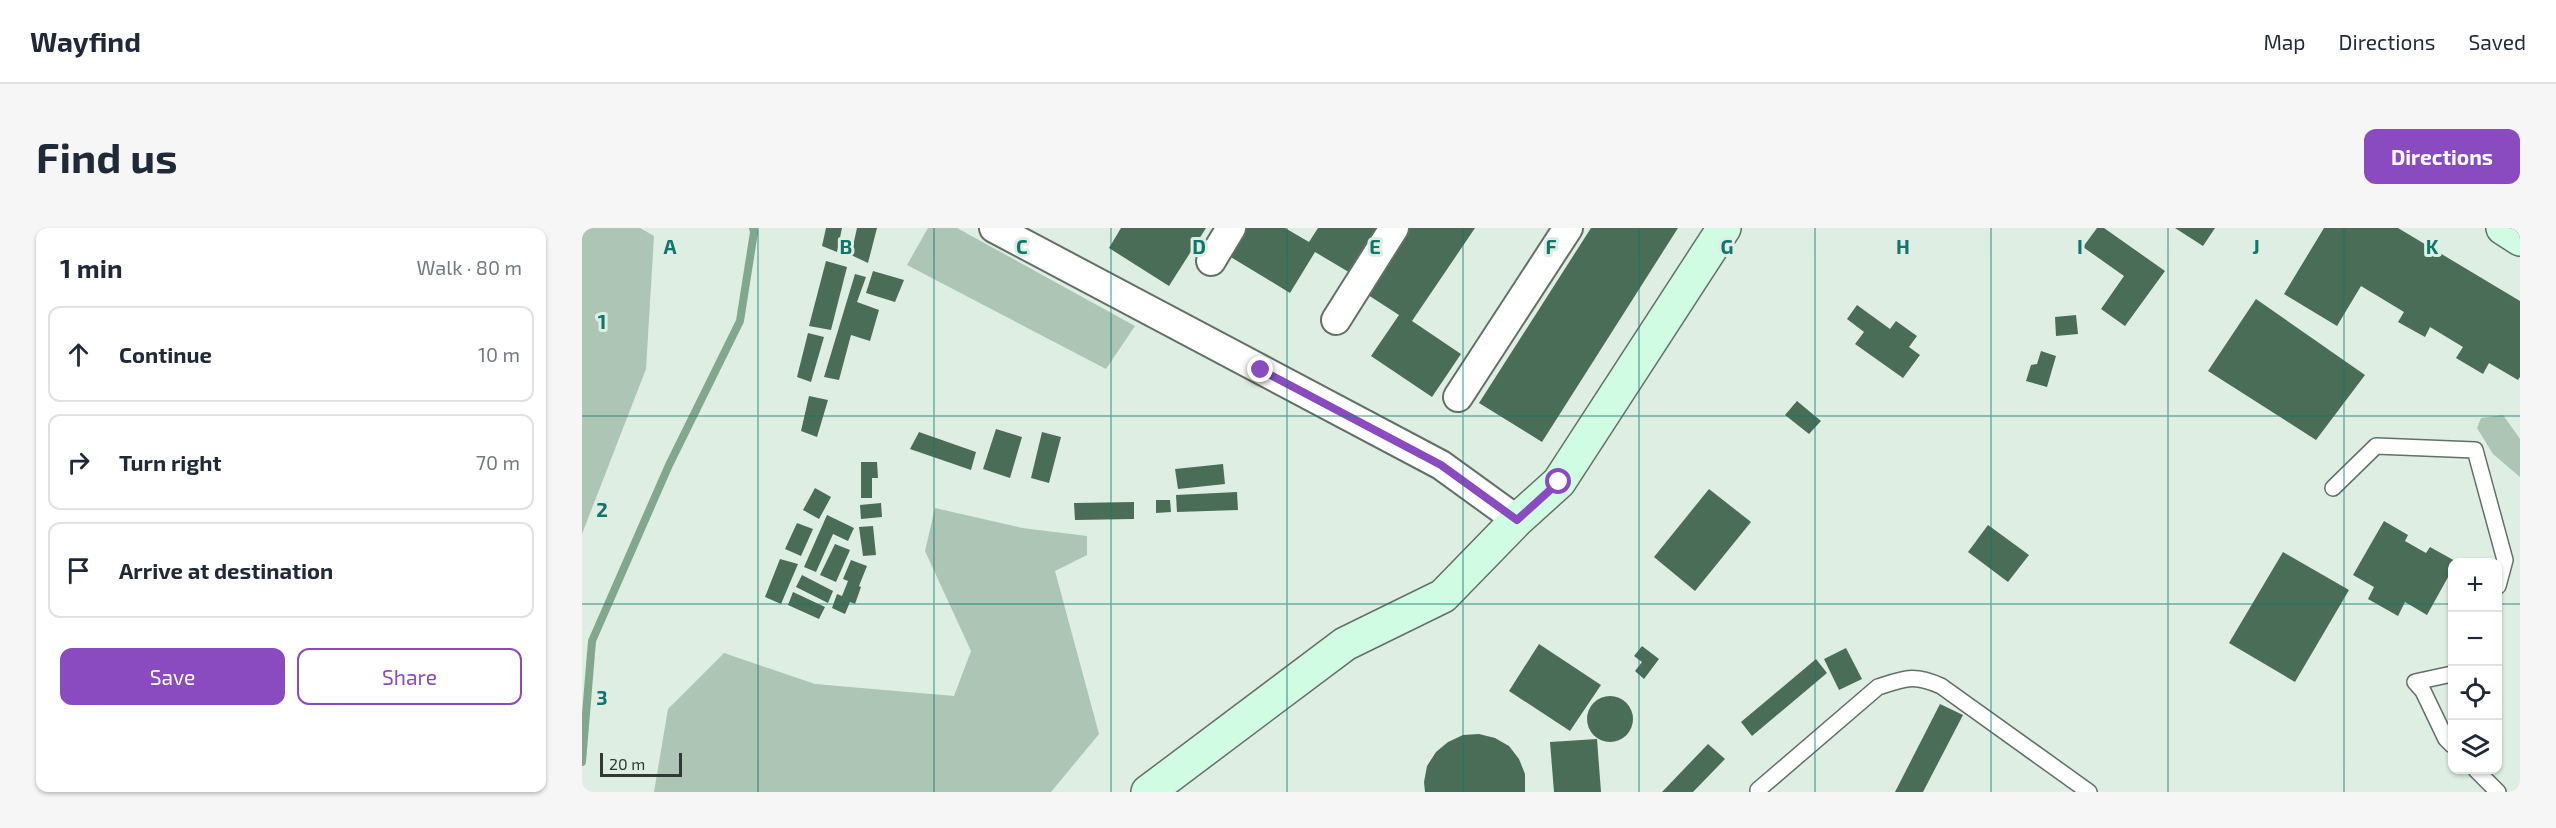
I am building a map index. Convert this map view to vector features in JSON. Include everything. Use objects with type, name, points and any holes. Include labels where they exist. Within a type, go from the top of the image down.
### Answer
[{"type":"street","points":[[994,228],[1441,465],[1517,520]]},
{"type":"street","points":[[1211,261],[1231,228]]},
{"type":"street","points":[[1336,320],[1394,228]]},
{"type":"street","points":[[1458,397],[1568,228]]},
{"type":"street","points":[[1155,790],[1346,644],[1443,596],[1517,520],[1559,482],[1724,228]]},
{"type":"street","points":[[2503,228],[2520,239]]},
{"type":"lane","points":[[2333,488],[2376,446],[2475,450],[2505,560],[2502,571]]},
{"type":"lane","points":[[2448,675],[2415,682],[2423,691],[2448,741]]},
{"type":"lane","points":[[1758,790],[1878,687],[1900,680],[1922,678],[1941,686],[2089,792]]},
{"type":"lane","points":[[2480,774],[2498,792]]},
{"type":"green space","points":[[582,228],[640,228],[654,236],[646,369],[582,534]]},
{"type":"green space","points":[[928,228],[957,228],[1135,326],[1106,369],[907,265]]},
{"type":"green space","points":[[2503,415],[2520,439],[2520,477],[2493,454],[2477,428],[2481,418]]},
{"type":"green space","points":[[935,508],[1022,528],[1087,536],[1087,555],[1055,571],[1099,734],[1051,792],[654,792],[668,709],[724,653],[815,684],[954,696],[971,651],[925,551]]},
{"type":"building","points":[[826,228],[842,228],[837,252],[822,246]]},
{"type":"building","points":[[857,228],[877,228],[868,263],[851,255]]},
{"type":"building","points":[[1121,228],[1206,228],[1169,286],[1109,248]]},
{"type":"building","points":[[1246,228],[1285,228],[1309,242],[1318,228],[1380,228],[1352,274],[1315,252],[1290,293],[1229,256]]},
{"type":"building","points":[[1409,228],[1475,228],[1412,321],[1461,354],[1432,397],[1371,356],[1399,315],[1365,293]]},
{"type":"building","points":[[1591,228],[1678,228],[1542,442],[1479,403]]},
{"type":"building","points":[[2097,228],[2104,228],[2165,271],[2125,326],[2101,309],[2124,276],[2083,247]]},
{"type":"building","points":[[2175,228],[2215,228],[2203,246]]},
{"type":"building","points":[[2324,228],[2398,228],[2520,301],[2520,377],[2518,380],[2489,363],[2483,374],[2456,358],[2463,347],[2430,327],[2425,337],[2398,322],[2404,312],[2361,286],[2337,326],[2284,294]]},
{"type":"building","points":[[826,261],[847,267],[831,330],[809,326]]},
{"type":"building","points":[[873,271],[904,280],[895,302],[866,293]]},
{"type":"building","points":[[855,274],[866,277],[857,302],[879,310],[870,341],[851,335],[839,380],[824,377]]},
{"type":"building","points":[[2256,299],[2365,375],[2316,440],[2208,371]]},
{"type":"building","points":[[1857,305],[1890,329],[1896,321],[1917,336],[1909,347],[1920,355],[1903,378],[1855,344],[1864,332],[1847,319]]},
{"type":"building","points":[[2076,315],[2078,334],[2056,336],[2055,317]]},
{"type":"building","points":[[808,333],[824,337],[811,382],[797,377]]},
{"type":"building","points":[[2041,351],[2056,356],[2047,387],[2026,381],[2031,365],[2037,364]]},
{"type":"building","points":[[809,396],[828,400],[817,437],[801,431]]},
{"type":"building","points":[[1797,401],[1821,421],[1809,434],[1785,415]]},
{"type":"building","points":[[996,429],[1022,437],[1010,478],[983,469]]},
{"type":"building","points":[[919,432],[976,452],[971,470],[910,449]]},
{"type":"building","points":[[1042,432],[1061,437],[1049,483],[1031,478]]},
{"type":"building","points":[[861,462],[877,462],[878,478],[872,478],[872,498],[861,498]]},
{"type":"building","points":[[1223,464],[1225,484],[1178,489],[1175,469]]},
{"type":"building","points":[[815,488],[831,497],[819,519],[803,510]]},
{"type":"building","points":[[1709,489],[1751,522],[1695,591],[1654,557]]},
{"type":"building","points":[[1237,492],[1238,510],[1177,512],[1176,495]]},
{"type":"building","points":[[1156,500],[1170,500],[1171,512],[1156,513]]},
{"type":"building","points":[[1134,502],[1134,519],[1075,520],[1074,503]]},
{"type":"building","points":[[881,503],[882,517],[861,519],[860,505]]},
{"type":"building","points":[[827,515],[854,528],[848,541],[833,534],[816,572],[804,567]]},
{"type":"building","points":[[2384,521],[2408,535],[2405,541],[2426,553],[2430,547],[2450,558],[2448,577],[2427,615],[2405,602],[2398,616],[2368,599],[2374,587],[2353,575]]},
{"type":"building","points":[[797,523],[813,529],[801,556],[785,549]]},
{"type":"building","points":[[1988,525],[2029,555],[2008,582],[1968,552]]},
{"type":"building","points":[[873,526],[876,555],[863,556],[859,527]]},
{"type":"building","points":[[835,544],[850,550],[836,582],[820,575]]},
{"type":"building","points":[[2283,552],[2349,590],[2295,682],[2229,643]]},
{"type":"building","points":[[780,559],[798,564],[781,604],[765,597]]},
{"type":"building","points":[[851,560],[867,566],[855,604],[850,602],[845,614],[832,608],[837,594],[842,596],[848,581],[843,579]]},
{"type":"building","points":[[802,575],[833,591],[828,603],[796,587]]},
{"type":"building","points":[[793,592],[825,607],[819,619],[788,605]]},
{"type":"building","points":[[1539,644],[1601,685],[1570,731],[1509,691]]},
{"type":"building","points":[[1642,646],[1659,659],[1644,679],[1635,671],[1642,662],[1634,656]]},
{"type":"building","points":[[1846,648],[1862,679],[1839,690],[1824,659]]},
{"type":"building","points":[[1816,659],[1827,673],[1752,736],[1741,722]]},
{"type":"building","points":[[1610,696],[1626,703],[1633,719],[1626,735],[1610,742],[1594,735],[1587,719],[1594,703]]},
{"type":"building","points":[[1940,704],[1963,715],[1923,792],[1895,792]]},
{"type":"building","points":[[1479,734],[1495,738],[1509,746],[1519,759],[1525,774],[1525,792],[1425,792],[1427,766],[1436,752],[1448,742],[1463,735]]},
{"type":"building","points":[[1597,739],[1601,792],[1554,792],[1550,742]]},
{"type":"building","points":[[1708,744],[1725,759],[1693,792],[1662,792]]},
{"type":"waterway","points":[[582,762],[592,641],[669,465],[740,321],[753,228]]},
{"type":"route","points":[[1261,370],[1441,465],[1517,520],[1559,482]]}]
